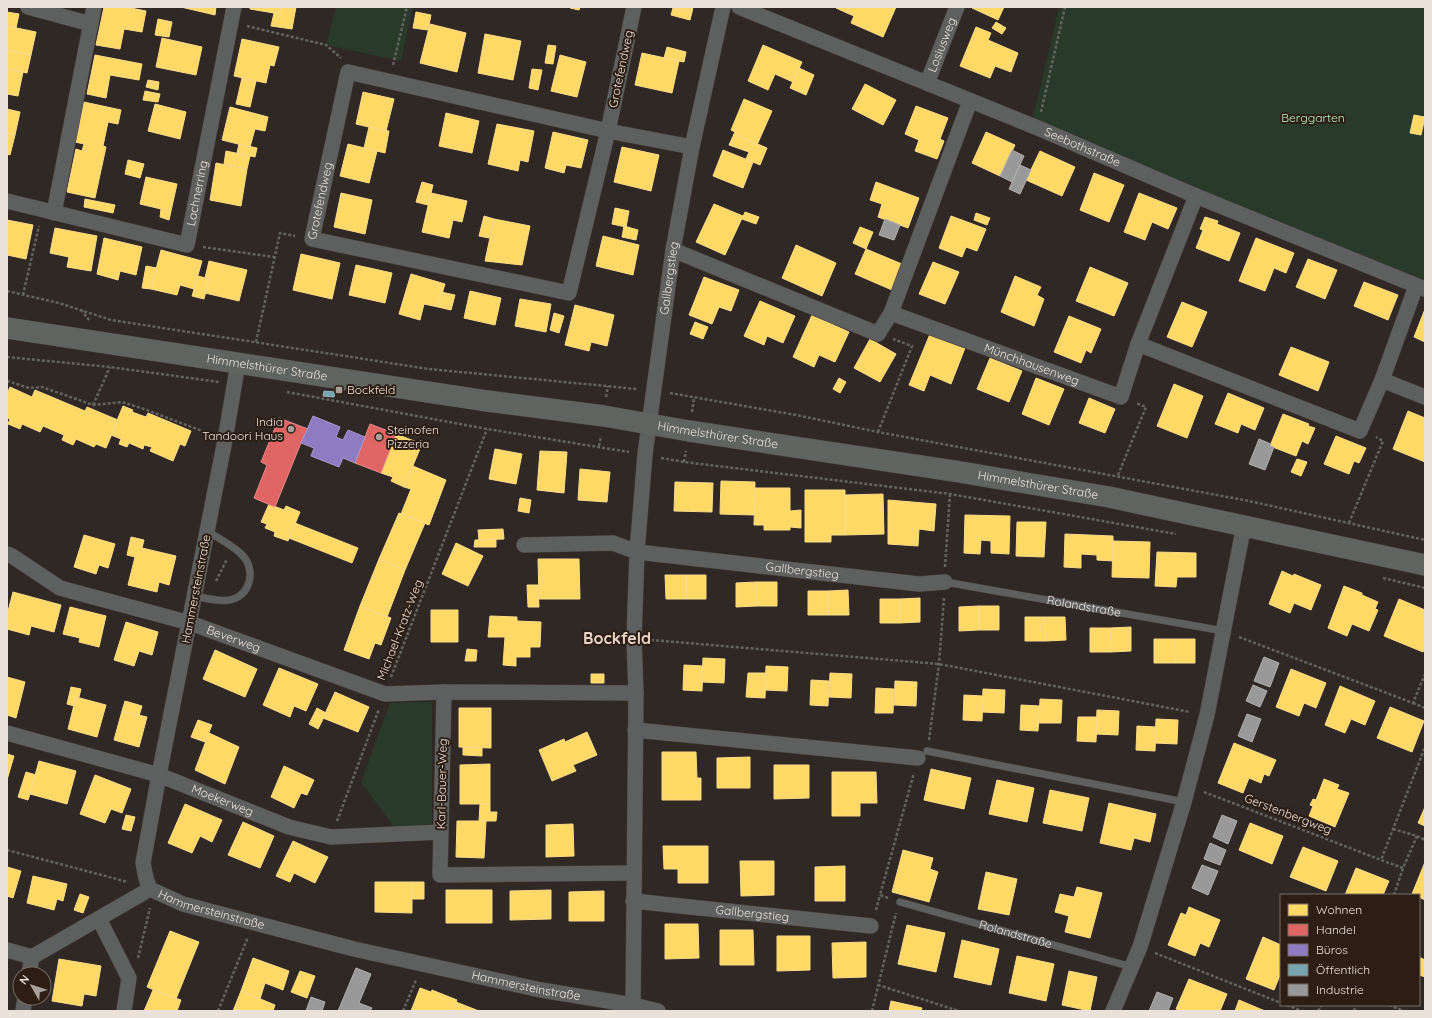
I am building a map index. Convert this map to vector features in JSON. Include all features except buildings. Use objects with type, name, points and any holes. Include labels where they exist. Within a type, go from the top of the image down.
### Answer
[{"type":"street","points":[[28,7],[91,24]]},
{"type":"street","points":[[48,211],[94,7]]},
{"type":"street","name":"Lachnerring","points":[[187,245],[234,7]]},
{"type":"street","name":"Grotefendweg","points":[[634,7],[608,131],[569,293],[312,239],[348,72],[608,131],[692,147]]},
{"type":"street","name":"Gallbergstieg","points":[[633,1008],[633,873],[636,693],[634,639],[637,552],[645,454],[673,250],[692,147],[722,7]]},
{"type":"street","name":"Seebothstraße","points":[[739,7],[927,83],[970,102],[1038,128],[1196,196],[1421,287]]},
{"type":"street","name":"Losiusweg","points":[[927,83],[957,7]]},
{"type":"street","points":[[673,250],[878,334],[891,312],[970,102]]},
{"type":"street","points":[[1121,397],[1138,344],[1196,196]]},
{"type":"street","points":[[7,201],[187,245]]},
{"type":"street","points":[[1138,344],[1360,431],[1421,287]]},
{"type":"street","name":"Münchhausenweg","points":[[891,312],[1121,397]]},
{"type":"street","name":"Himmelsthürer Straße","points":[[7,328],[487,401],[604,416],[954,471],[1078,492],[1244,525],[1425,564]]},
{"type":"street","name":"Hammersteinstraße","points":[[238,363],[207,531],[201,597],[190,623],[159,775],[143,863],[150,886],[183,904],[354,949],[541,990],[633,1008],[658,1011]]},
{"type":"street","points":[[1382,380],[1425,397]]},
{"type":"street","points":[[1113,1011],[1140,947],[1184,802],[1207,715],[1244,525]]},
{"type":"street","name":"Gallbergstieg","points":[[524,545],[613,543],[637,552],[919,584],[945,582]]},
{"type":"street","name":"Beverweg","points":[[7,554],[60,588],[190,623],[384,694],[444,692]]},
{"type":"street","points":[[444,692],[636,693]]},
{"type":"street","name":"Karl-Bauer-Weg","points":[[444,692],[440,875],[633,873]]},
{"type":"street","points":[[635,730],[923,754]]},
{"type":"street","name":"Moekerweg","points":[[7,733],[159,775],[289,827],[331,837],[441,832]]},
{"type":"street","points":[[7,950],[32,957],[99,919],[150,886]]},
{"type":"street","name":"Gallbergstieg","points":[[633,901],[871,926]]},
{"type":"street","points":[[99,919],[129,978],[124,1011]]},
{"type":"street","points":[[30,966],[32,957]]},
{"type":"lane","points":[[201,597],[230,600],[241,595],[250,581],[249,567],[242,554],[207,531]]},
{"type":"lane","name":"Rolandstraße","points":[[945,582],[1224,631]]},
{"type":"lane","points":[[923,754],[1184,802]]},
{"type":"lane","name":"Rolandstraße","points":[[900,902],[1132,967]]},
{"type":"path","points":[[390,81],[407,7]]},
{"type":"path","points":[[1038,128],[1065,7]]},
{"type":"path","points":[[231,23],[326,45]]},
{"type":"path","points":[[23,295],[48,211]]},
{"type":"path","points":[[256,342],[280,233],[312,239]]},
{"type":"path","points":[[187,245],[274,258]]},
{"type":"path","points":[[7,291],[59,303],[111,320],[429,369],[653,390],[796,415],[878,432],[1118,475],[1249,501],[1425,540]]},
{"type":"path","points":[[878,334],[912,346],[878,432]]},
{"type":"path","points":[[7,357],[110,367],[234,385]]},
{"type":"path","points":[[93,405],[110,367]]},
{"type":"path","points":[[7,381],[29,388],[42,387],[93,405],[122,402],[225,440]]},
{"type":"path","points":[[284,392],[487,429],[645,454],[684,462],[950,494],[1178,534]]},
{"type":"path","points":[[1118,475],[1146,407],[1121,397]]},
{"type":"path","name":"Michael-Kratz-Weg","points":[[331,837],[384,694],[487,429]]},
{"type":"path","points":[[1349,523],[1383,441],[1360,431]]},
{"type":"path","points":[[947,525],[950,494]]},
{"type":"path","points":[[201,597],[232,548]]},
{"type":"path","points":[[1379,577],[1425,588]]},
{"type":"path","points":[[1224,631],[1425,708]]},
{"type":"path","points":[[634,639],[939,664],[1207,715]]},
{"type":"path","points":[[1413,703],[1425,674]]},
{"type":"path","points":[[1381,860],[1425,747]]},
{"type":"path","name":"Gerstenbergweg","points":[[1188,786],[1404,868]]},
{"type":"path","points":[[1393,829],[1425,840]]},
{"type":"path","points":[[1394,894],[1417,836]]},
{"type":"path","points":[[7,850],[116,880],[150,886],[136,968],[129,978]]},
{"type":"path","points":[[218,1011],[253,923]]},
{"type":"path","points":[[1140,947],[1280,1003]]},
{"type":"path","points":[[403,1011],[423,964]]},
{"type":"path","points":[[878,985],[959,1011]]},
{"type":"path","points":[[1290,1006],[1302,1011]]},
{"type":"path","points":[[1392,1006],[1404,1011]]},
{"type":"green space","points":[[336,7],[413,7],[401,61],[326,45]]},
{"type":"green space","name":"Berggarten","points":[[1059,7],[1425,7],[1425,280],[1198,191],[1032,122]]},
{"type":"green space","points":[[432,702],[432,824],[394,827],[361,782],[390,703]]},
{"type":"place","name":"Bockfeld","points":[[339,390]]},
{"type":"place","name":"India Tandoori Haus","points":[[291,429]]},
{"type":"place","name":"Steinofen Pizzeria","points":[[379,437]]},
{"type":"district","name":"Bockfeld","points":[[617,638]]}]
